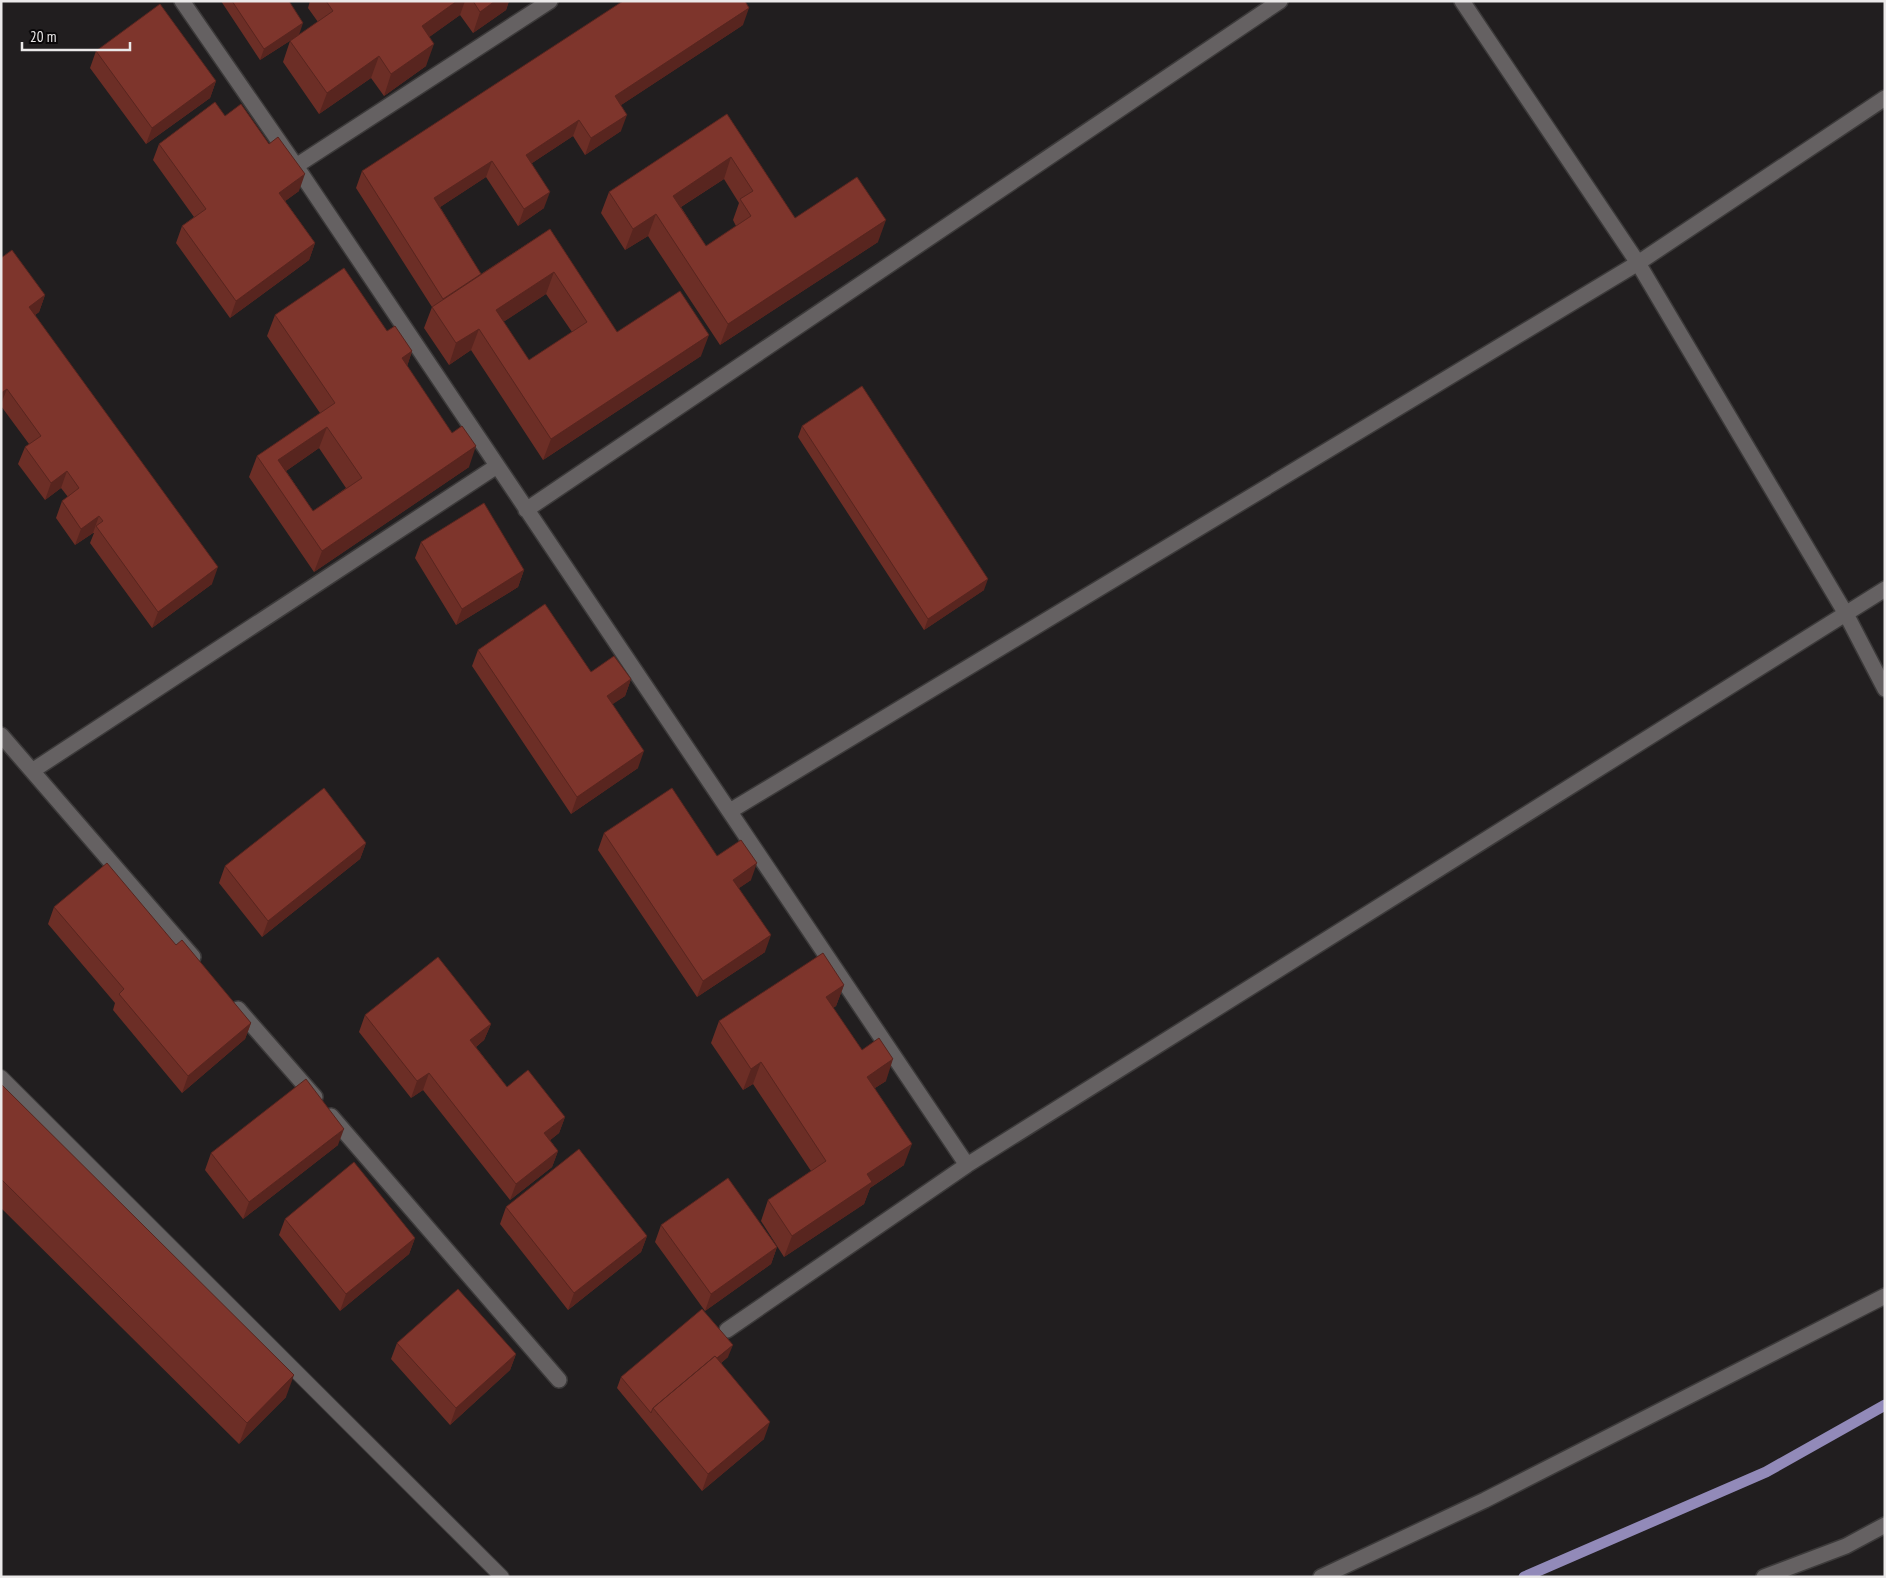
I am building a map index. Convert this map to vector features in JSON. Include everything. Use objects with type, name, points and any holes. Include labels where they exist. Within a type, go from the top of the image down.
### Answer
[{"type":"street","points":[[182,1],[296,166],[967,1165]]},
{"type":"street","points":[[296,166],[550,1]]},
{"type":"street","points":[[526,510],[1280,1]]},
{"type":"street","points":[[1462,1],[1638,264],[1846,614],[1885,689]]},
{"type":"street","points":[[730,811],[1638,264],[1885,98]]},
{"type":"street","points":[[32,771],[497,466]]},
{"type":"street","points":[[727,1330],[967,1165],[1885,589]]},
{"type":"street","points":[[1,735],[202,966]]},
{"type":"street","points":[[228,996],[559,1380]]},
{"type":"street","points":[[1321,1577],[1486,1500],[1885,1296]]},
{"type":"street","points":[[1764,1577],[1846,1546],[1885,1525]]},
{"type":"lane","points":[[1,1077],[502,1577]]},
{"type":"building","points":[[232,1],[289,1],[303,23],[264,49]]},
{"type":"building","points":[[326,1],[457,1],[422,26],[434,44],[391,74],[379,56],[327,93],[290,41],[333,11]]},
{"type":"building","points":[[473,1],[495,1],[480,12]]},
{"type":"building","points":[[623,1],[745,1],[749,8],[615,96],[627,115],[591,138],[579,120],[526,155],[550,192],[524,209],[492,161],[434,198],[481,274],[443,299],[362,171]]},
{"type":"building","points":[[160,4],[216,81],[152,128],[96,51]]},
{"type":"building","points":[[215,102],[225,116],[241,104],[269,144],[278,137],[305,174],[279,193],[315,243],[236,301],[182,226],[206,209],[159,144]]},
{"type":"building","points":[[727,114],[795,218],[857,177],[886,220],[728,324],[656,214],[633,229],[609,192]],"holes":[[[731,157],[753,191],[740,199],[751,216],[706,246],[673,196]]]},
{"type":"building","points":[[550,229],[617,332],[680,291],[709,335],[551,439],[479,329],[456,343],[432,307]],"holes":[[[554,272],[587,322],[529,360],[496,310]]]},
{"type":"building","points":[[12,250],[45,295],[29,307],[218,567],[158,612],[96,526],[103,521],[99,516],[81,529],[62,501],[79,488],[67,471],[51,483],[25,447],[41,436],[7,389],[1,393],[1,258]]},
{"type":"building","points":[[344,268],[387,331],[395,326],[412,351],[402,358],[452,433],[462,426],[476,446],[322,551],[257,456],[335,403],[275,315]],"holes":[[[327,427],[362,478],[313,511],[278,460]]]},
{"type":"building","points":[[862,386],[988,579],[928,619],[802,426]]},
{"type":"building","points":[[484,503],[524,570],[462,609],[421,542]]},
{"type":"building","points":[[545,604],[591,672],[614,656],[631,679],[607,696],[644,751],[577,797],[478,650]]},
{"type":"building","points":[[324,788],[366,843],[268,921],[225,866]]},
{"type":"building","points":[[672,788],[717,856],[741,840],[757,863],[733,880],[771,935],[703,981],[604,833]]},
{"type":"building","points":[[107,863],[176,945],[182,940],[251,1023],[188,1076],[119,994],[124,989],[54,907]]},
{"type":"building","points":[[823,953],[844,985],[826,997],[862,1050],[879,1038],[893,1059],[867,1077],[912,1144],[867,1174],[872,1182],[792,1236],[768,1200],[826,1161],[761,1062],[751,1069],[719,1021]]},
{"type":"building","points":[[438,957],[491,1024],[470,1040],[507,1087],[528,1070],[565,1117],[544,1133],[558,1151],[516,1184],[429,1073],[417,1081],[365,1015]]},
{"type":"building","points":[[306,1079],[344,1129],[249,1202],[211,1153]]},
{"type":"building","points":[[1,1084],[294,1375],[247,1423],[1,1179]]},
{"type":"building","points":[[579,1149],[647,1236],[574,1293],[506,1207]]},
{"type":"building","points":[[354,1162],[415,1238],[346,1294],[285,1219]]},
{"type":"building","points":[[728,1178],[777,1247],[711,1294],[661,1225]]},
{"type":"building","points":[[458,1289],[516,1354],[456,1408],[397,1343]]},
{"type":"building","points":[[702,1309],[733,1345],[717,1358],[715,1356],[653,1408],[651,1413],[621,1377]]},
{"type":"building","points":[[715,1356],[770,1422],[708,1474],[653,1408]]},
{"type":"waterway","points":[[1524,1577],[1766,1472],[1885,1405]]}]
